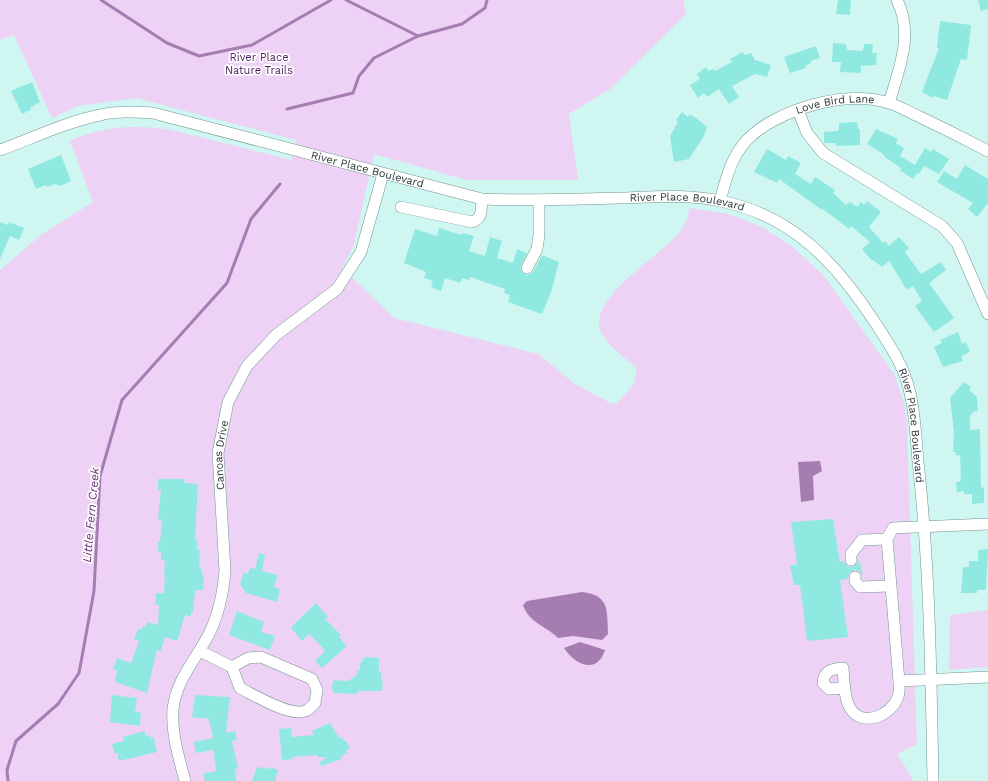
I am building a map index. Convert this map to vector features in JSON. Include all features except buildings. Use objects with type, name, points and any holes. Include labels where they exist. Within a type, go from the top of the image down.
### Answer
[{"type":"street","points":[[889,103],[904,51],[905,24],[903,11],[897,0]]},
{"type":"street","name":"Love Bird Lane","points":[[720,201],[730,169],[738,152],[747,140],[772,121],[798,110],[834,100],[862,98],[889,103],[988,151]]},
{"type":"street","points":[[798,110],[807,133],[823,153],[942,226],[957,243],[988,314]]},
{"type":"street","name":"River Place Boulevard","points":[[0,150],[76,122],[100,115],[121,112],[152,112],[482,199],[539,200],[683,196],[720,201],[760,213],[789,228],[813,246],[835,267],[865,306],[892,348],[910,393],[925,528],[933,781]]},
{"type":"street","name":"Canoas Drive","points":[[185,781],[173,724],[173,709],[182,679],[200,651],[217,617],[224,591],[225,564],[218,453],[228,402],[247,366],[276,335],[337,289],[360,252],[383,174]]},
{"type":"street","points":[[401,207],[472,222],[478,219],[481,214],[482,199]]},
{"type":"street","points":[[527,268],[537,249],[539,235],[539,200]]},
{"type":"street","points":[[845,688],[849,706],[853,712],[858,716],[868,719],[882,715],[895,703],[899,694],[887,539],[893,528],[925,528],[988,524]]},
{"type":"street","points":[[851,560],[851,554],[862,540],[887,539]]},
{"type":"street","points":[[855,577],[855,581],[860,587],[890,586]]},
{"type":"street","points":[[200,651],[232,667],[240,688],[265,700],[294,712],[305,711],[315,704],[317,690],[312,679],[261,657],[248,658],[232,667]]},
{"type":"street","points":[[898,681],[988,677]]},
{"type":"green space","name":"River Place Nature Trails","points":[[0,0],[683,0],[686,14],[610,89],[569,114],[578,180],[467,180],[374,154],[354,245],[342,268],[394,318],[538,354],[575,384],[612,404],[617,403],[634,384],[637,368],[613,348],[602,334],[599,320],[604,306],[614,292],[674,239],[683,228],[690,208],[729,214],[762,227],[793,247],[824,276],[894,374],[904,402],[907,425],[917,744],[897,754],[911,776],[912,781],[0,781],[0,270],[41,235],[93,202],[70,141],[94,132],[117,128],[141,127],[167,129],[291,160],[296,140],[136,98],[78,106],[52,118],[14,35],[0,40]]},
{"type":"green space","points":[[988,610],[988,667],[949,670],[950,615]]},
{"type":"shaded area","points":[[820,461],[822,471],[813,476],[814,500],[801,502],[798,462]]},
{"type":"shaded area","points":[[582,592],[598,597],[605,606],[607,611],[608,634],[602,640],[573,636],[558,638],[529,616],[523,605],[527,601]]},
{"type":"shaded area","points":[[580,642],[605,650],[597,663],[586,665],[580,663],[564,648]]},
{"type":"waterway","points":[[101,0],[167,43],[199,56],[252,45],[331,0]]},
{"type":"waterway","points":[[346,0],[418,36]]},
{"type":"waterway","name":"Little Fern Creek","points":[[287,109],[353,93],[359,76],[374,58],[418,36],[462,24],[485,8],[487,0]]},
{"type":"waterway","name":"Little Fern Creek","points":[[8,781],[7,770],[16,741],[58,704],[79,673],[94,591],[100,476],[122,400],[227,283],[251,219],[280,184]]}]
